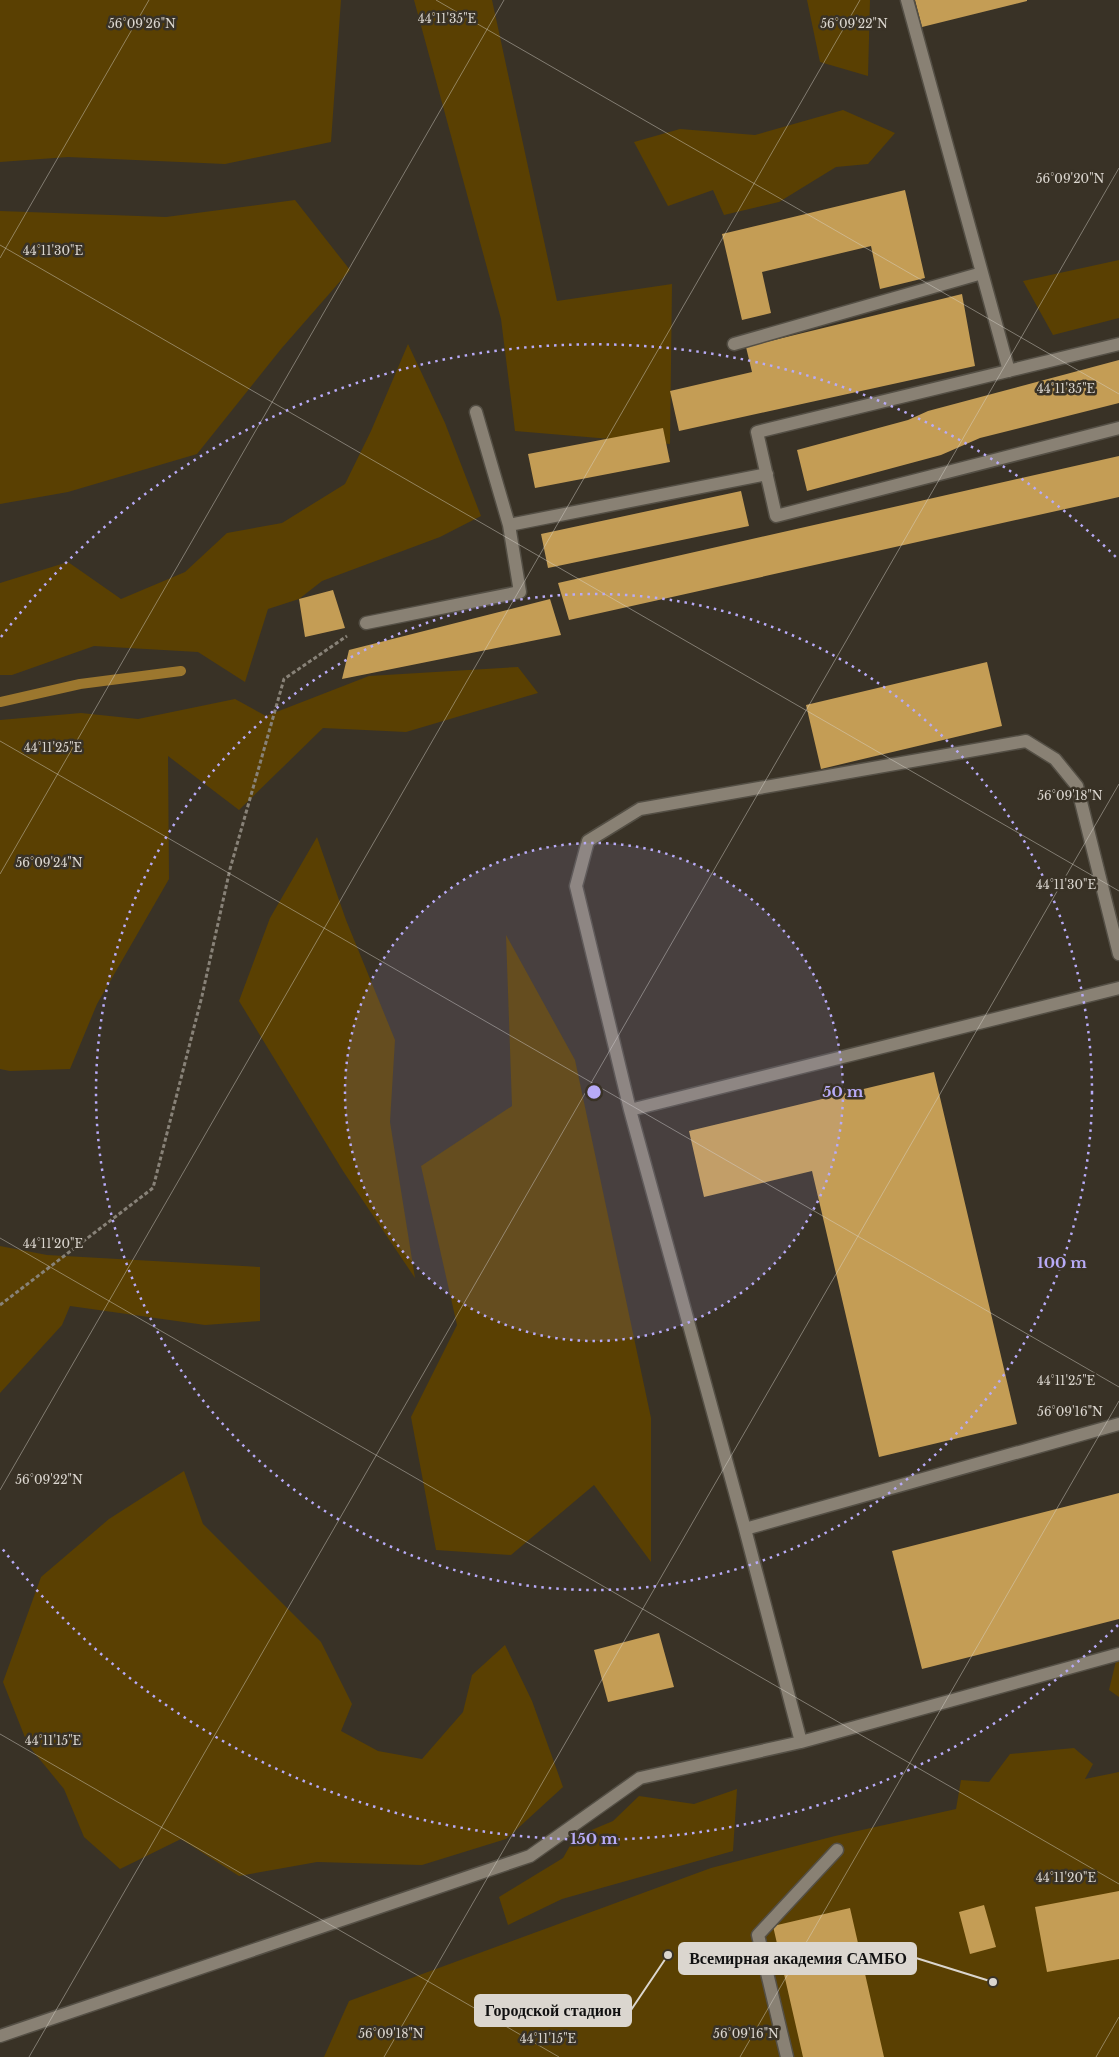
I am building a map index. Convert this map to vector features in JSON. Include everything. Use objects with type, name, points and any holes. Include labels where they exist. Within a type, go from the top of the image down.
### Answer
[{"type":"lane","points":[[907,0],[1009,371]]},
{"type":"lane","points":[[734,344],[982,273]]},
{"type":"lane","points":[[1119,344],[757,432],[776,516],[1119,428]]},
{"type":"lane","points":[[366,623],[520,592],[509,524],[476,412]]},
{"type":"lane","points":[[509,524],[766,474]]},
{"type":"lane","points":[[801,1742],[745,1529],[630,1110],[576,886],[588,841],[640,809],[1026,741],[1055,759],[1077,786],[1119,954]]},
{"type":"lane","points":[[630,1110],[1119,988]]},
{"type":"lane","points":[[745,1529],[1119,1424]]},
{"type":"lane","points":[[0,2036],[530,1856],[640,1778],[801,1742],[1119,1654]]},
{"type":"lane","points":[[787,2057],[758,1935],[837,1850]]},
{"type":"path","points":[[0,1305],[153,1188],[202,996],[230,869],[284,679],[366,623]]},
{"type":"shaded area","points":[[0,0],[341,0],[331,142],[225,164],[68,157],[0,162]]},
{"type":"shaded area","points":[[414,0],[492,0],[557,301],[672,284],[670,444],[515,431],[501,319]]},
{"type":"shaded area","points":[[807,0],[870,0],[868,76],[820,62]]},
{"type":"shaded area","points":[[843,110],[895,133],[868,164],[836,167],[779,202],[724,215],[713,190],[668,206],[634,142],[680,129],[755,135]]},
{"type":"shaded area","points":[[295,200],[350,270],[281,349],[197,454],[68,492],[0,504],[0,211],[166,217]]},
{"type":"shaded area","points":[[1119,260],[1119,318],[1053,335],[1023,281]]},
{"type":"shaded area","points":[[408,344],[445,423],[481,516],[440,537],[322,581],[299,599],[268,609],[245,682],[198,652],[94,646],[12,675],[0,675],[0,583],[68,562],[121,599],[185,572],[227,533],[282,523],[345,484],[371,431]]},
{"type":"shaded area","points":[[518,667],[538,693],[406,732],[323,728],[239,810],[168,756],[169,879],[97,1004],[70,1069],[10,1071],[0,1069],[0,720],[81,713],[138,719],[235,699],[266,716],[369,676]]},
{"type":"shaded area","points":[[317,837],[346,920],[395,1040],[390,1122],[415,1278],[343,1171],[239,1001],[270,918]]},
{"type":"shaded area","points":[[506,935],[575,1060],[651,1418],[651,1562],[594,1485],[511,1555],[436,1550],[411,1417],[457,1325],[421,1166],[512,1106]]},
{"type":"shaded area","points":[[0,1246],[47,1255],[260,1267],[260,1321],[205,1325],[70,1306],[62,1325],[0,1393]]},
{"type":"shaded area","points":[[184,1471],[203,1524],[321,1642],[352,1704],[341,1731],[378,1751],[422,1759],[463,1712],[472,1675],[505,1645],[532,1701],[563,1787],[506,1839],[422,1865],[317,1862],[239,1876],[181,1839],[120,1869],[84,1837],[64,1789],[28,1745],[3,1682],[41,1577],[109,1519]]},
{"type":"shaded area","points":[[1116,1661],[1119,1661],[1119,1697],[1109,1690]]},
{"type":"shaded area","points":[[1074,1748],[1093,1764],[1085,1779],[1119,1772],[1119,2057],[324,2057],[349,2001],[711,1868],[835,1836],[956,1809],[961,1780],[989,1782],[1010,1754]]},
{"type":"shaded area","points":[[737,1789],[733,1851],[562,1899],[508,1925],[499,1897],[563,1858],[575,1837],[613,1821],[639,1796],[694,1804]]},
{"type":"building","points":[[915,0],[1027,0],[1027,1],[922,27]]},
{"type":"building","points":[[905,190],[925,278],[880,289],[871,246],[762,272],[771,313],[742,320],[722,234]]},
{"type":"building","points":[[962,294],[975,366],[679,431],[670,391],[752,372],[746,347]]},
{"type":"building","points":[[1119,360],[1119,403],[980,438],[941,455],[807,491],[797,450],[908,420],[928,411]]},
{"type":"building","points":[[663,428],[670,462],[535,488],[528,454]]},
{"type":"building","points":[[1119,456],[1119,497],[569,620],[558,583]]},
{"type":"building","points":[[741,491],[749,526],[548,568],[541,534]]},
{"type":"building","points":[[333,590],[345,628],[305,637],[299,599]]},
{"type":"building","points":[[550,599],[561,635],[342,679],[349,650]]},
{"type":"building","points":[[987,662],[1002,726],[821,769],[806,705]]},
{"type":"building","points":[[934,1072],[1017,1424],[879,1457],[812,1171],[704,1197],[689,1131]]},
{"type":"building","points":[[1119,1493],[1119,1619],[922,1669],[892,1551]]},
{"type":"building","points":[[659,1633],[674,1687],[608,1702],[594,1650]]},
{"type":"building","points":[[1119,1891],[1119,1959],[1047,1972],[1035,1907]]},
{"type":"building","points":[[984,1905],[996,1947],[970,1954],[959,1912]]},
{"type":"building","points":[[850,1908],[884,2057],[803,2057],[773,1926]]},
{"type":"waterway","points":[[0,702],[80,684],[181,671]]},
{"type":"place","name":"Городской стадион","points":[[668,1955]]},
{"type":"place","name":"Всемирная академия САМБО","points":[[993,1982]]}]
